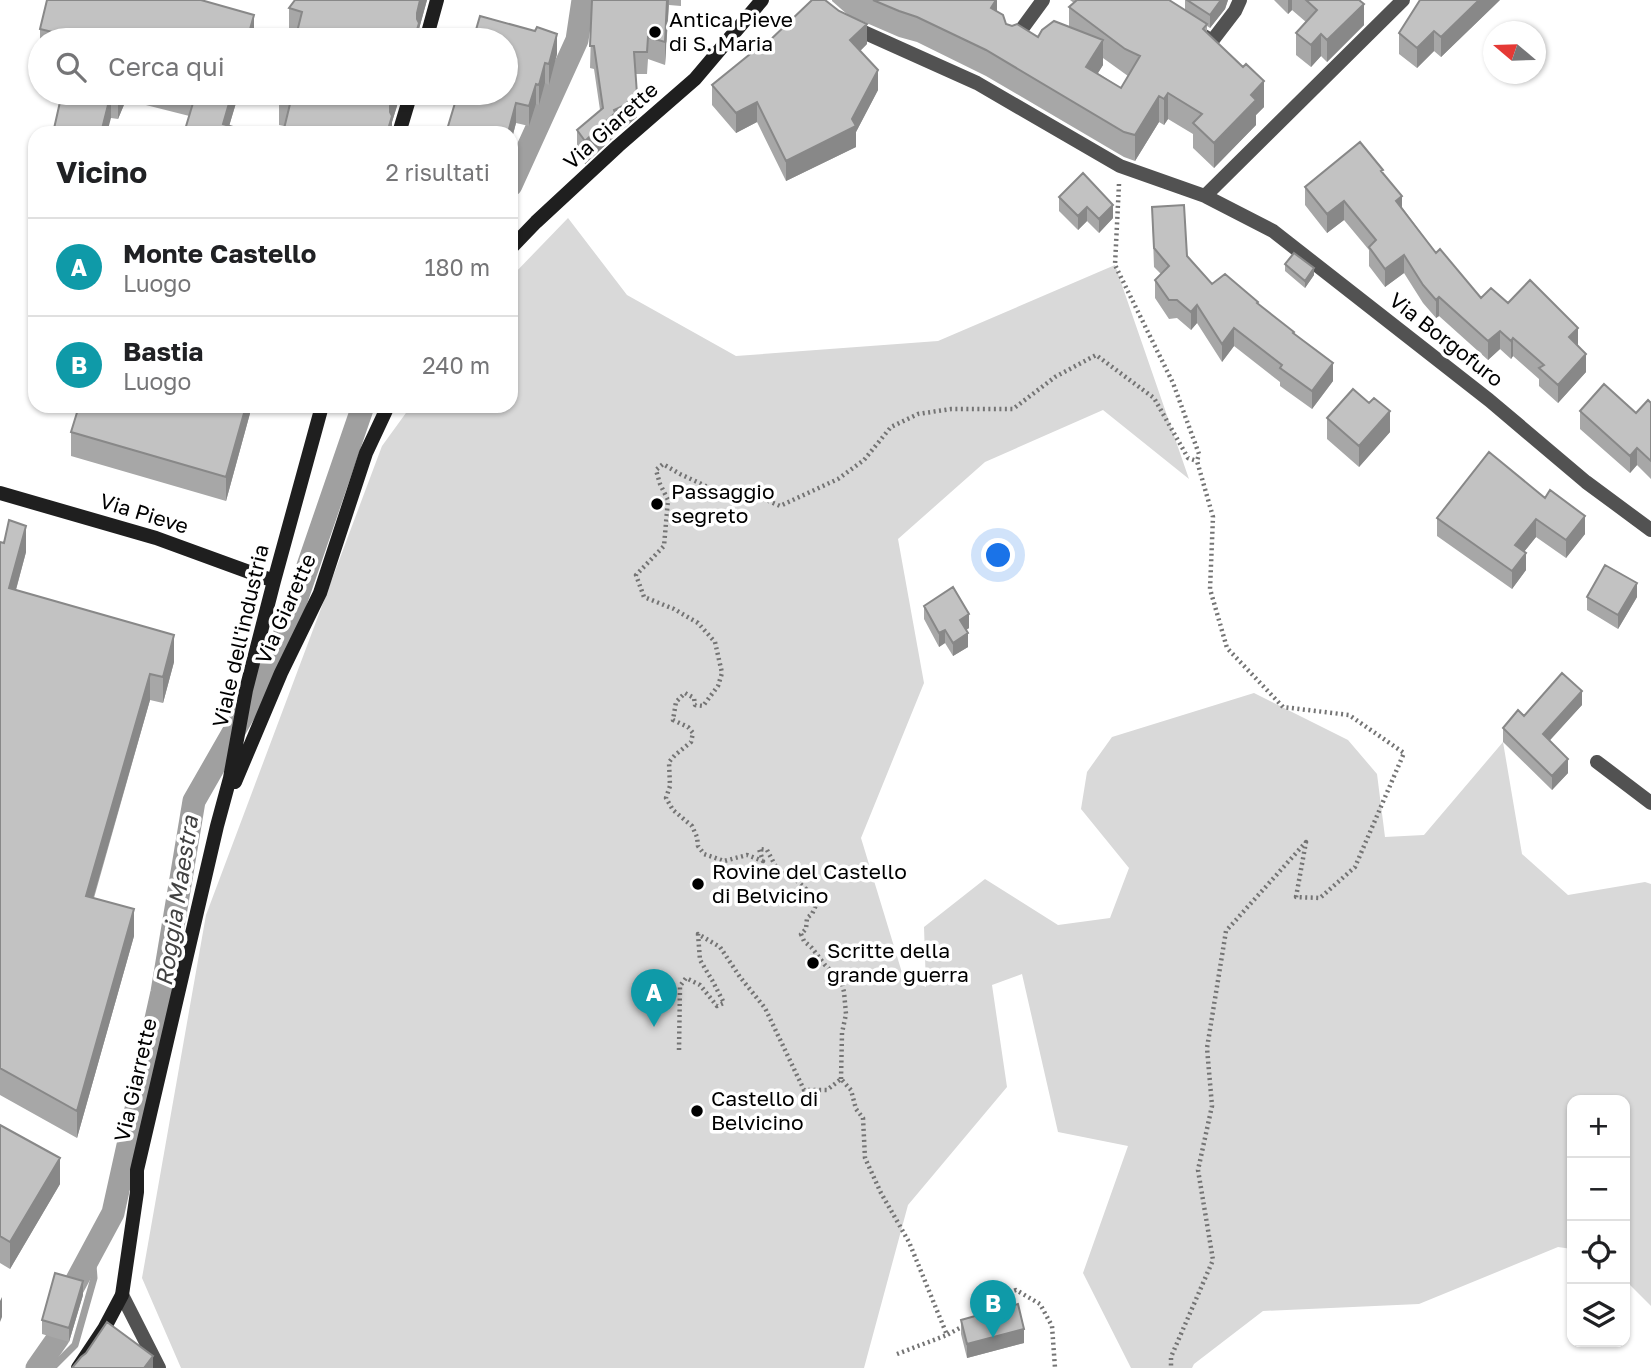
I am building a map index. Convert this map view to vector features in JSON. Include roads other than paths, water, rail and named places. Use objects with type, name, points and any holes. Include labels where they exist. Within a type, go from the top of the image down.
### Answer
[{"type":"street","points":[[429,28],[437,0]]},
{"type":"street","name":"Via Giarette","points":[[518,241],[618,146],[695,79],[762,0]]},
{"type":"street","points":[[1012,43],[1043,0]]},
{"type":"street","points":[[1182,22],[1212,41],[1240,0]]},
{"type":"street","points":[[1205,196],[1403,0]]},
{"type":"street","name":"Via Borgofuro","points":[[834,15],[843,23],[977,83],[1120,166],[1205,196],[1273,231],[1489,400],[1586,482],[1651,530]]},
{"type":"street","points":[[401,126],[407,105]]},
{"type":"street","name":"Viale dell'industria","points":[[205,877],[230,778],[246,690],[320,413]]},
{"type":"street","name":"Via Giarette","points":[[217,826],[281,673],[320,593],[366,453],[385,413]]},
{"type":"street","name":"Via Pieve","points":[[0,493],[156,538],[274,581]]},
{"type":"street","points":[[1597,762],[1651,803]]},
{"type":"street","name":"Via Giarrette","points":[[78,1368],[104,1329],[122,1295],[137,1192],[137,1170],[205,877]]},
{"type":"street","points":[[122,1295],[159,1368]]},
{"type":"waterway","name":"Roggia Maestra","points":[[518,170],[577,40],[583,0]]},
{"type":"waterway","name":"Roggia Maestra","points":[[71,1291],[113,1213],[162,992],[194,801],[277,656],[361,413]]},
{"type":"waterway","points":[[52,1368],[75,1345],[94,1278],[92,1252]]},
{"type":"waterway","name":"Roggia Maestra","points":[[37,1368],[58,1338]]},
{"type":"place","name":"Antica Pieve di S. Maria","points":[[655,32]]},
{"type":"place","name":"Passaggio segreto","points":[[657,504]]},
{"type":"place","name":"Rovine del Castello di Belvicino","points":[[698,884]]},
{"type":"place","name":"Scritte della grande guerra","points":[[813,963]]},
{"type":"place","name":"Monte Castello","points":[[654,1027]]},
{"type":"place","name":"Castello di Belvicino","points":[[697,1111]]},
{"type":"place","name":"Bastia","points":[[993,1338]]}]
